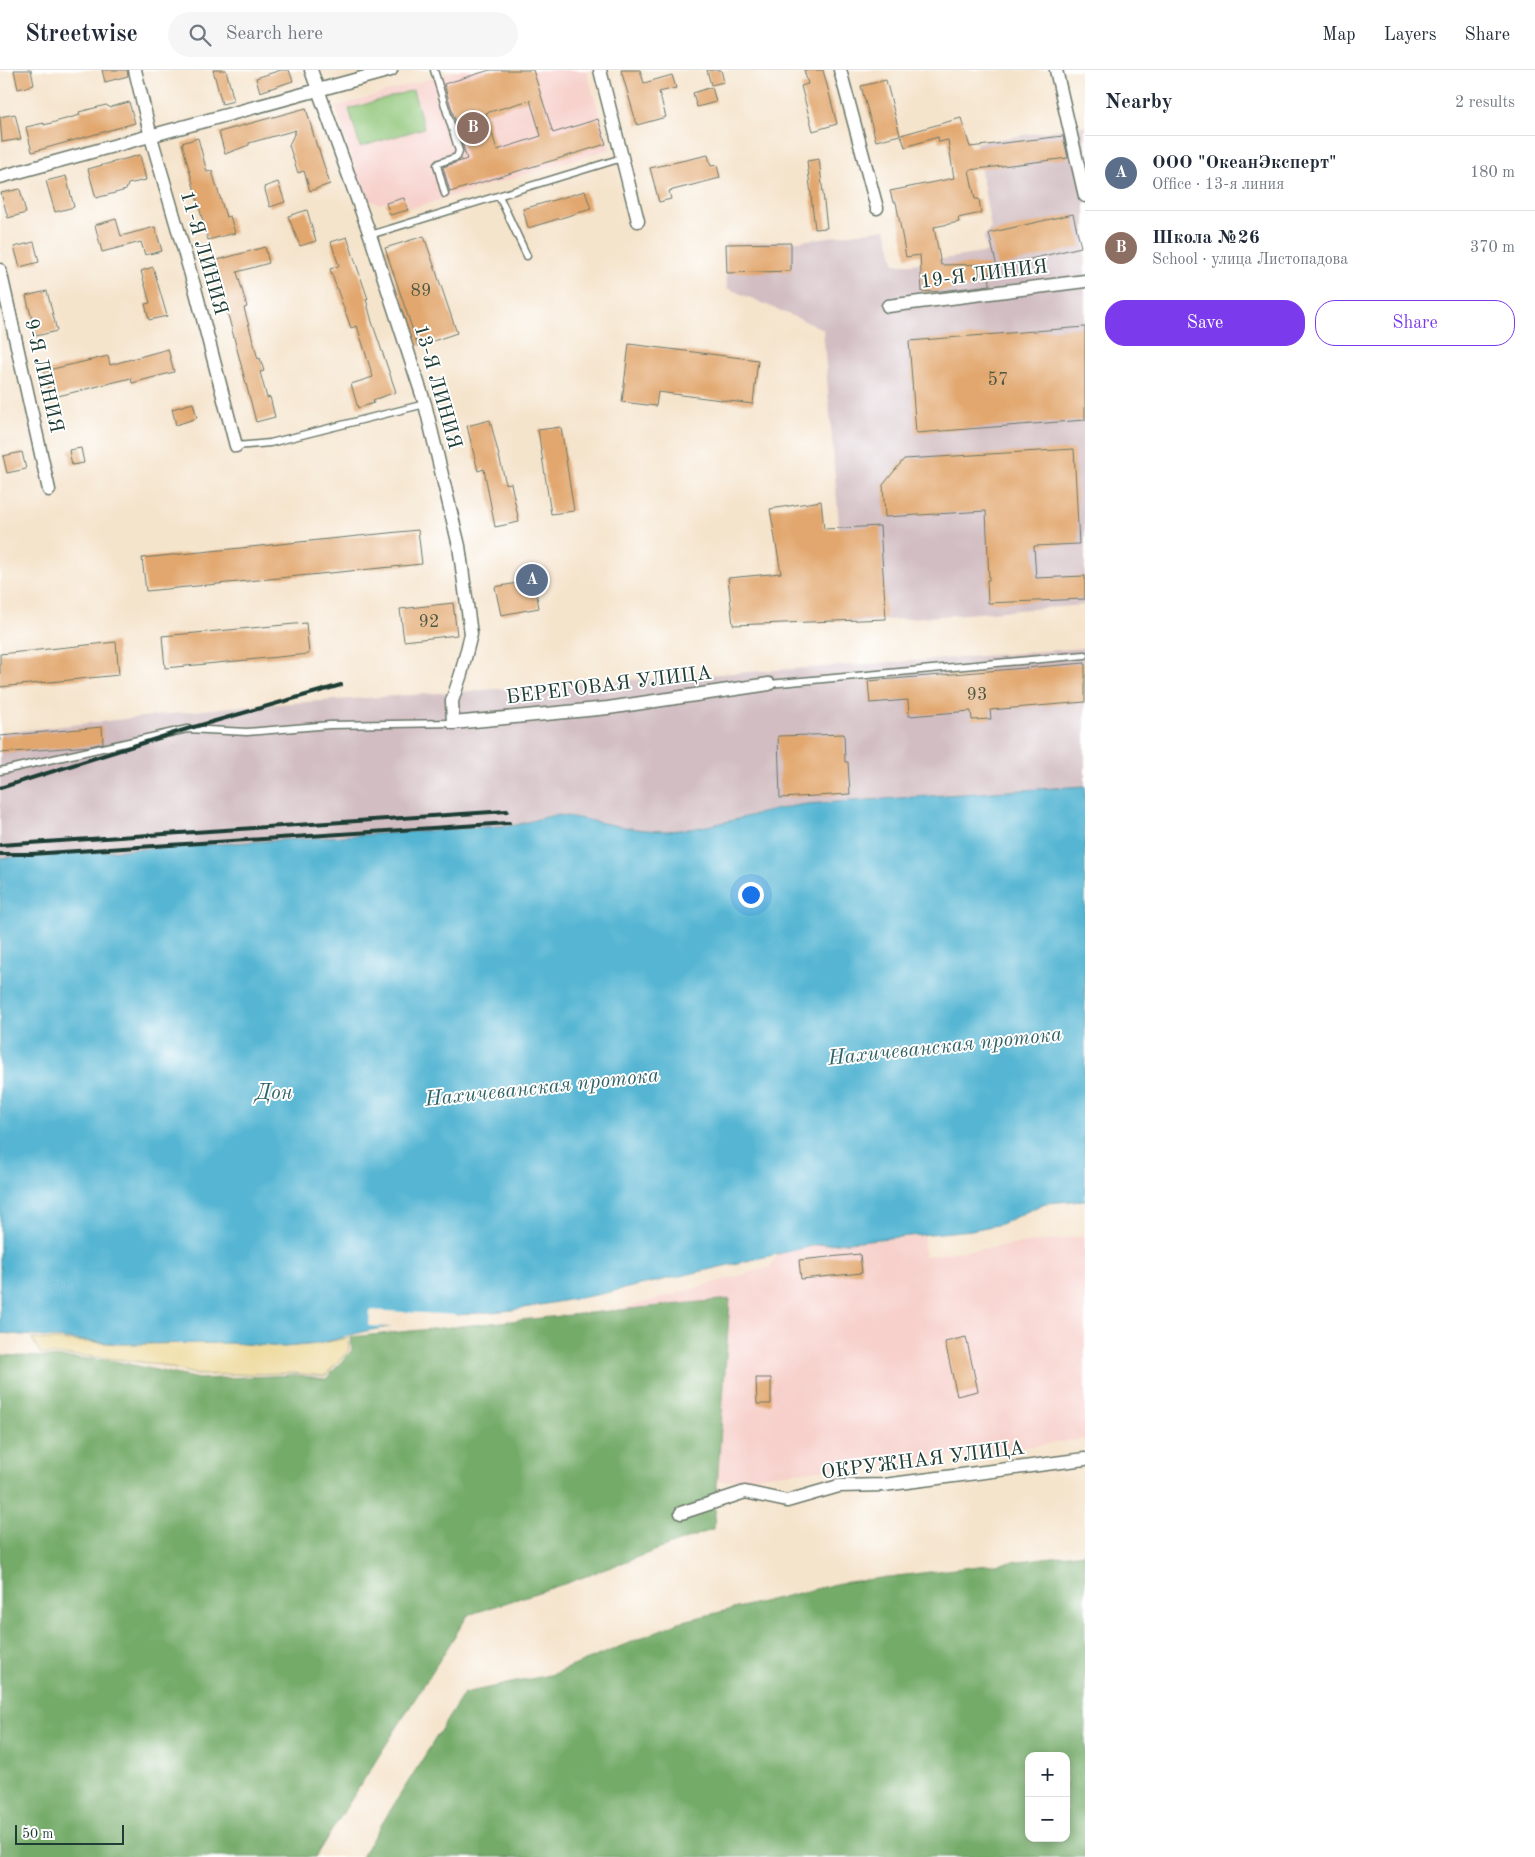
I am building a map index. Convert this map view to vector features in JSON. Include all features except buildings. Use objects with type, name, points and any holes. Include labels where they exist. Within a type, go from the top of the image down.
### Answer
[{"type":"street","name":"11-Я ЛИНИЯ","points":[[135,70],[150,136],[196,292],[236,446]]},
{"type":"street","name":"13-Я ЛИНИЯ","points":[[311,70],[370,235],[425,404],[459,546],[470,634],[461,674],[452,701],[453,723]]},
{"type":"street","points":[[0,178],[391,70]]},
{"type":"street","points":[[600,70],[638,221]]},
{"type":"street","points":[[840,70],[876,208]]},
{"type":"street","points":[[1056,70],[1085,196]]},
{"type":"street","name":"9-Я ЛИНИЯ","points":[[0,270],[49,490]]},
{"type":"street","name":"19-Я ЛИНИЯ","points":[[888,306],[1085,281]]},
{"type":"street","name":"БЕРЕГОВАЯ УЛИЦА","points":[[453,723],[608,708],[769,684]]},
{"type":"street","name":"ОКРУЖНАЯ УЛИЦА","points":[[681,1513],[745,1492],[787,1501],[839,1486],[884,1485],[1085,1459]]},
{"type":"lane","points":[[434,70],[459,151],[457,157],[437,165],[445,194]]},
{"type":"lane","points":[[370,235],[622,158]]},
{"type":"lane","points":[[499,196],[527,256]]},
{"type":"lane","points":[[236,446],[270,443],[425,404]]},
{"type":"lane","points":[[769,684],[1085,656]]},
{"type":"lane","points":[[0,771],[187,729],[247,732],[330,725],[453,723]]},
{"type":"shaded area","points":[[459,70],[586,70],[610,149],[409,209],[405,197],[379,204],[363,197],[336,107]]},
{"type":"shaded area","points":[[1085,125],[1085,605],[847,623],[823,329],[727,288],[725,243],[800,241],[886,229],[895,264],[912,264],[987,252],[984,237],[991,228],[976,143]]},
{"type":"shaded area","points":[[1085,648],[1085,786],[807,804],[778,808],[705,827],[665,831],[642,830],[550,815],[516,825],[0,858],[0,733],[232,707]]},
{"type":"shaded area","points":[[924,1236],[924,1256],[1085,1236],[1085,1439],[893,1464],[783,1473],[489,1512],[477,1350],[770,1267],[777,1253],[817,1245]]},
{"type":"green space","points":[[413,90],[424,128],[360,147],[349,109]]},
{"type":"green space","points":[[730,1299],[714,1529],[570,1582],[468,1615],[315,1857],[0,1857],[0,1355],[109,1360],[199,1379],[295,1375],[326,1379],[352,1350],[351,1337]]},
{"type":"green space","points":[[1085,1553],[1085,1857],[361,1857],[464,1693],[554,1674],[679,1622],[840,1583]]},
{"type":"sand","points":[[348,1338],[349,1350],[325,1376],[293,1373],[198,1375],[157,1364],[99,1357],[41,1354],[32,1339],[122,1344],[232,1343],[284,1347],[318,1344]]},
{"type":"water","name":"Дон","points":[[1085,786],[1085,1200],[1045,1203],[1001,1224],[972,1230],[817,1245],[601,1294],[513,1310],[457,1315],[366,1331],[318,1344],[284,1347],[232,1343],[122,1344],[0,1333],[0,858],[516,825],[558,815],[637,829],[682,830],[807,804]]},
{"type":"pier","points":[[370,1310],[457,1315],[457,1318],[404,1328],[369,1326]]},
{"type":"railway","points":[[0,788],[187,729],[341,685]]},
{"type":"railway","points":[[0,845],[507,811]]},
{"type":"railway","points":[[0,854],[31,854],[509,823]]},
{"type":"place","name":"Школа №26","points":[[473,128]]},
{"type":"place","name":"ООО \"ОкеанЭксперт\"","points":[[532,580]]},
{"type":"water label","name":"Нахичеванская протока","points":[[945,1047]]},
{"type":"water label","name":"Нахичеванская протока","points":[[542,1088]]}]
